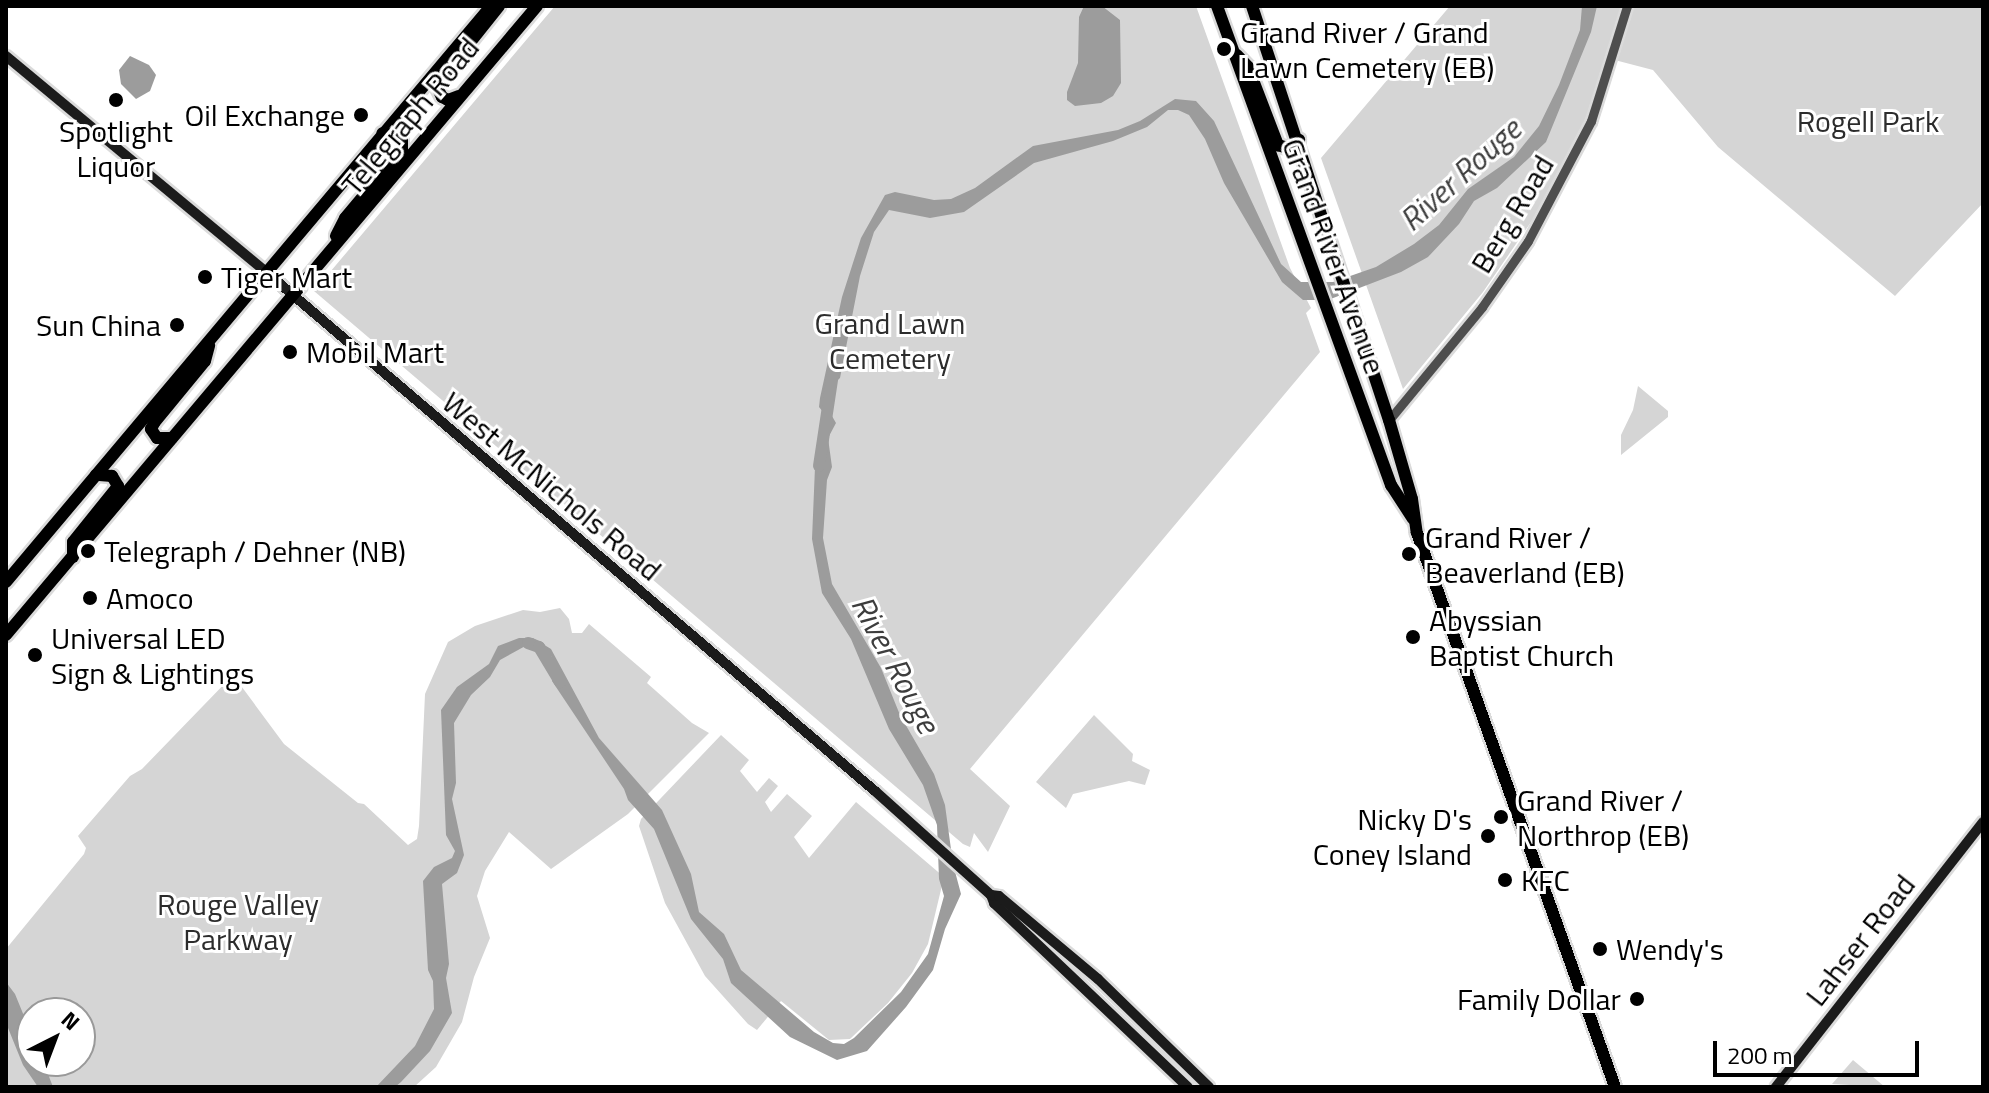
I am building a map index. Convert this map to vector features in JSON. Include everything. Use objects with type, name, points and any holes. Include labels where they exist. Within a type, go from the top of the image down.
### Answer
[{"type":"main road","name":"Telegraph Road","points":[[6,582],[491,6]]},
{"type":"main road","points":[[461,96],[448,100],[442,97],[438,89],[440,80],[499,6]]},
{"type":"main road","name":"Telegraph Road","points":[[6,635],[537,6]]},
{"type":"main road","name":"Grand River Avenue","points":[[1217,6],[1391,485],[1413,519],[1615,1087]]},
{"type":"main road","name":"Grand River Avenue","points":[[1252,6],[1299,140],[1389,420],[1412,499],[1413,519]]},
{"type":"main road","points":[[1232,50],[1248,67],[1278,145],[1290,149],[1299,140]]},
{"type":"main road","name":"West McNichols Road","points":[[6,56],[266,272],[931,840],[1188,1087]]},
{"type":"main road","name":"Telegraph Road","points":[[323,260],[345,218],[402,150],[402,137],[379,137]]},
{"type":"main road","name":"Telegraph Road","points":[[172,438],[157,438],[151,429],[205,361],[211,340]]},
{"type":"main road","points":[[1357,396],[1379,391]]},
{"type":"main road","points":[[1371,432],[1389,420]]},
{"type":"main road","points":[[73,557],[73,542],[118,486],[112,476],[96,475]]},
{"type":"main road","name":"Lahser Road","points":[[1776,1087],[1983,822]]},
{"type":"main road","name":"West McNichols Road","points":[[991,895],[999,896],[1098,979],[1209,1087]]},
{"type":"street","name":"Berg Road","points":[[1389,420],[1482,307],[1528,241],[1591,121],[1627,6]]},
{"type":"green space","name":"Grand Lawn Cemetery","points":[[555,6],[1196,6],[1290,268],[1311,308],[1306,313],[1320,352],[970,769],[1010,806],[988,852],[974,833],[970,847],[963,844],[314,291]]},
{"type":"green space","name":"Rogell Park","points":[[1450,6],[1983,6],[1983,203],[1895,296],[1718,147],[1653,70],[1607,58],[1588,121],[1551,193],[1483,292],[1403,389],[1321,158]]},
{"type":"green space","points":[[1638,386],[1668,411],[1668,417],[1621,455],[1621,435],[1633,410]]},
{"type":"green space","name":"Rouge Valley Parkway","points":[[560,608],[569,619],[572,633],[582,633],[589,624],[651,677],[647,683],[692,723],[709,733],[628,814],[551,869],[509,832],[485,871],[477,896],[490,938],[474,977],[462,1022],[436,1067],[414,1087],[6,1087],[6,949],[84,854],[86,848],[78,836],[130,776],[142,769],[233,675],[284,744],[358,803],[364,804],[408,845],[417,839],[419,826],[425,694],[448,642],[475,626],[523,610],[540,612]]},
{"type":"green space","points":[[1094,715],[1133,754],[1132,761],[1150,770],[1145,785],[1129,781],[1073,794],[1066,808],[1036,782]]},
{"type":"green space","points":[[721,735],[749,760],[740,771],[757,792],[769,778],[778,786],[765,802],[771,812],[787,794],[812,816],[794,837],[809,858],[856,802],[944,877],[928,944],[912,973],[888,1003],[850,1039],[829,1040],[781,1001],[757,1030],[748,1024],[705,976],[665,903],[639,826],[641,819]]},
{"type":"green space","points":[[1853,1060],[1885,1087],[1832,1084]]},
{"type":"shaded area","points":[[1084,6],[1102,6],[1120,20],[1121,83],[1113,96],[1101,103],[1075,106],[1067,100],[1067,92],[1078,63],[1079,17]]},
{"type":"shaded area","points":[[1582,6],[1597,6],[1591,32],[1546,142],[1497,188],[1474,201],[1459,224],[1428,257],[1401,272],[1328,300],[1303,300],[1282,282],[1224,183],[1205,139],[1189,115],[1178,110],[1168,110],[1147,127],[1113,141],[1034,163],[964,212],[930,218],[889,210],[874,232],[860,276],[840,378],[828,389],[825,404],[836,423],[828,438],[832,467],[827,480],[823,538],[832,584],[881,668],[900,715],[934,774],[945,805],[953,864],[961,894],[945,929],[933,970],[906,1007],[867,1051],[837,1060],[790,1037],[731,983],[723,959],[691,919],[654,829],[628,800],[624,789],[552,681],[554,663],[551,656],[529,644],[500,660],[490,677],[471,695],[454,723],[456,783],[452,799],[464,855],[457,873],[442,884],[449,964],[446,978],[452,1013],[430,1051],[401,1082],[395,1087],[376,1087],[415,1046],[434,1009],[433,981],[428,970],[423,881],[434,867],[452,858],[455,851],[446,835],[441,710],[457,687],[489,664],[498,646],[519,638],[533,638],[551,649],[599,738],[662,810],[691,874],[699,912],[724,934],[741,970],[814,1032],[833,1043],[844,1044],[854,1038],[901,992],[928,954],[944,896],[939,879],[937,825],[923,785],[889,729],[851,639],[822,593],[812,539],[815,467],[822,449],[820,437],[829,419],[819,407],[820,398],[842,297],[861,238],[885,195],[895,192],[934,200],[951,199],[975,188],[1033,146],[1118,130],[1140,121],[1175,99],[1196,101],[1214,121],[1281,264],[1301,282],[1333,282],[1376,267],[1414,244],[1439,225],[1468,189],[1514,157],[1539,126],[1559,85],[1580,30]]},
{"type":"shaded area","points":[[130,56],[149,65],[156,75],[150,91],[136,99],[121,84],[119,70]]},
{"type":"shaded area","points":[[6,982],[16,997],[16,1048],[6,1023]]},
{"type":"shaded area","points":[[31,1077],[49,1077],[53,1087],[38,1087]]},
{"type":"waterway","name":"River Rouge","points":[[819,466],[833,373]]},
{"type":"waterway","name":"River Rouge","points":[[528,643],[539,647],[560,682]]},
{"type":"place","name":"Grand River / Grand Lawn Cemetery (EB)","points":[[1224,49]]},
{"type":"place","name":"Spotlight Liquor","points":[[116,100]]},
{"type":"place","name":"Oil Exchange","points":[[361,115]]},
{"type":"place","name":"Tiger Mart","points":[[205,277]]},
{"type":"place","name":"Sun China","points":[[177,325]]},
{"type":"place","name":"Mobil Mart","points":[[290,352]]},
{"type":"place","name":"Telegraph / Dehner (NB)","points":[[88,551]]},
{"type":"place","name":"Grand River / Beaverland (EB)","points":[[1409,554]]},
{"type":"place","name":"Amoco","points":[[90,598]]},
{"type":"place","name":"Abyssian Baptist Church","points":[[1413,637]]},
{"type":"place","name":"Universal LED Sign & Lightings","points":[[35,655]]},
{"type":"place","name":"Grand River / Northrop (EB)","points":[[1501,817]]},
{"type":"place","name":"Nicky D's Coney Island","points":[[1488,836]]},
{"type":"place","name":"KFC","points":[[1505,880]]},
{"type":"place","name":"Wendy's","points":[[1600,949]]},
{"type":"place","name":"Family Dollar","points":[[1637,999]]}]
